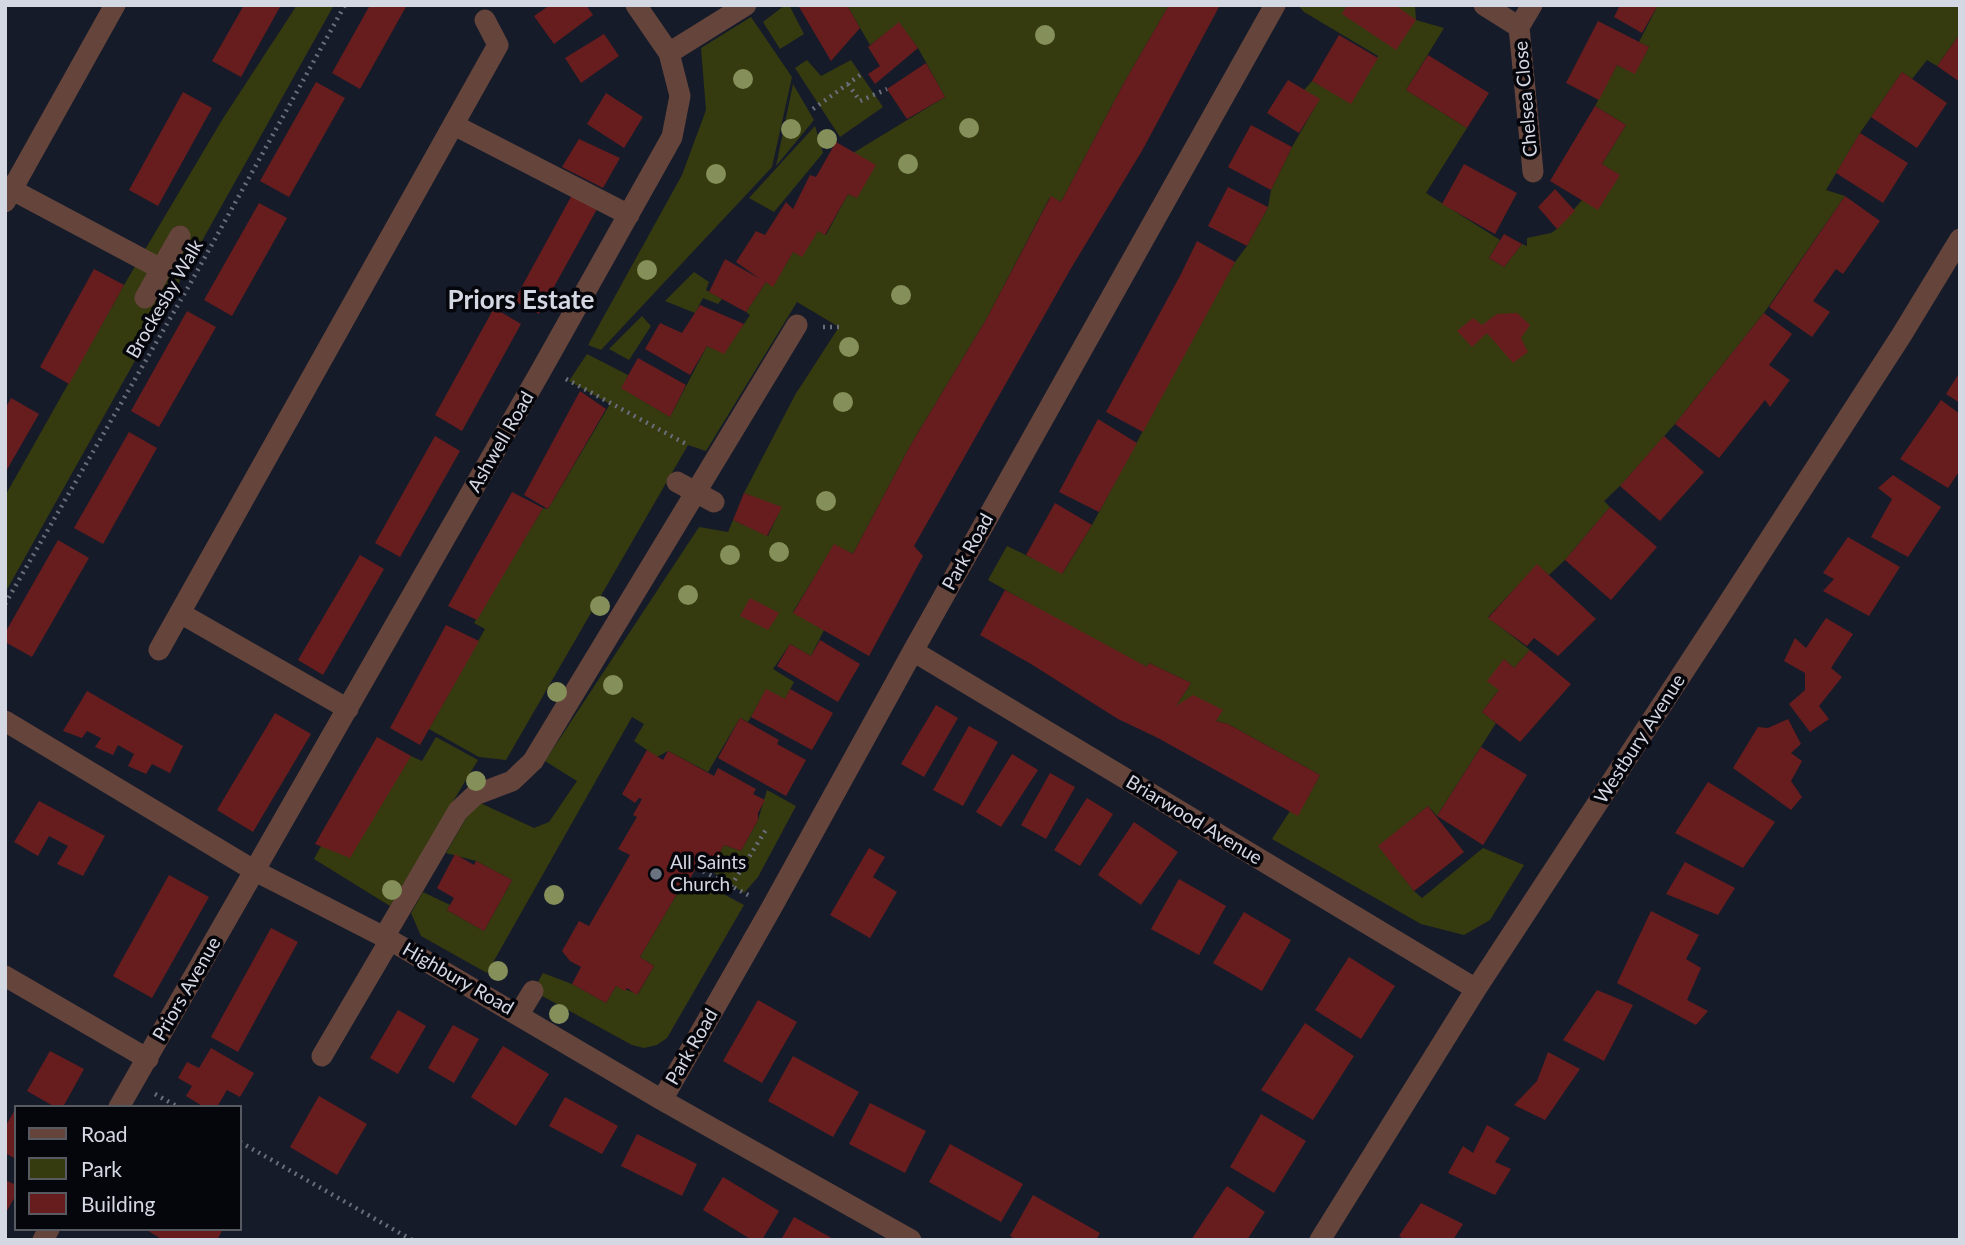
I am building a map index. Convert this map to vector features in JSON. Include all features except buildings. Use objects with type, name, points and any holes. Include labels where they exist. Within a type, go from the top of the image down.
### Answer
[{"type":"street","points":[[115,5],[8,192],[162,269]]},
{"type":"street","name":"Ashwell Road","points":[[254,871],[672,137],[680,96],[669,53],[636,5]]},
{"type":"street","points":[[669,53],[746,5]]},
{"type":"street","name":"Park Road","points":[[662,1100],[1275,5]]},
{"type":"street","name":"Chelsea Close","points":[[1484,5],[1519,27]]},
{"type":"street","name":"Chelsea Close","points":[[1532,5],[1519,27],[1533,172]]},
{"type":"street","points":[[159,650],[498,45],[485,20]]},
{"type":"street","points":[[454,125],[629,215]]},
{"type":"street","points":[[145,298],[180,236]]},
{"type":"street","name":"Westbury Avenue","points":[[1320,1240],[1476,989],[1733,597],[1901,336],[1960,239]]},
{"type":"street","points":[[322,1056],[458,811],[475,795],[512,781],[533,761],[705,497],[786,361],[797,326]]},
{"type":"street","points":[[677,482],[705,497]]},
{"type":"street","points":[[180,613],[348,709]]},
{"type":"street","name":"Briarwood Avenue","points":[[913,651],[1476,989]]},
{"type":"street","name":"Highbury Road","points":[[5,721],[254,871],[387,938],[662,1100],[911,1240]]},
{"type":"street","name":"Priors Avenue","points":[[121,1105],[254,871]]},
{"type":"street","points":[[5,976],[148,1059]]},
{"type":"street","points":[[519,1014],[533,990]]},
{"type":"path","name":"Brockesby Walk","points":[[5,604],[197,273],[345,5]]},
{"type":"path","points":[[813,110],[863,73]]},
{"type":"path","points":[[848,84],[860,101],[887,89]]},
{"type":"path","points":[[543,367],[688,445]]},
{"type":"path","points":[[731,886],[766,828]]},
{"type":"path","points":[[697,868],[772,907]]},
{"type":"path","points":[[242,1143],[412,1240]]},
{"type":"green space","points":[[297,5],[334,5],[5,593],[5,496],[124,285],[222,120]]},
{"type":"green space","points":[[785,5],[789,5],[804,34],[780,49],[763,22]]},
{"type":"green space","points":[[847,5],[1169,5],[1061,202],[1050,197],[987,318],[910,446],[853,554],[834,545],[793,612],[824,630],[811,656],[790,644],[773,669],[794,682],[785,699],[766,690],[748,722],[740,718],[708,772],[668,751],[657,757],[634,741],[644,724],[632,717],[487,973],[421,936],[411,913],[423,892],[450,905],[447,910],[484,931],[512,880],[476,861],[446,853],[476,801],[534,828],[549,822],[577,781],[545,761],[699,527],[728,532],[733,520],[768,536],[781,508],[744,493],[795,395],[839,327],[797,302],[706,451],[688,445],[506,760],[479,757],[429,729],[485,629],[474,623],[543,508],[548,509],[610,404],[569,381],[587,354],[628,375],[622,388],[670,417],[707,346],[724,353],[750,315],[746,312],[766,282],[773,286],[793,252],[818,231],[826,235],[848,194],[857,198],[853,153],[945,97],[918,48],[899,23],[870,45]]},
{"type":"green space","points":[[1298,5],[1415,5],[1416,20],[1444,28],[1406,90],[1467,128],[1426,193],[1500,240],[1489,258],[1504,267],[1522,244],[1527,246],[1527,238],[1551,233],[1557,229],[1582,200],[1619,175],[1602,164],[1626,125],[1595,106],[1617,65],[1635,73],[1649,47],[1639,42],[1658,5],[1960,5],[1960,34],[1937,66],[1927,60],[1912,79],[1902,72],[1860,133],[1826,190],[1845,196],[1764,313],[1675,424],[1604,501],[1610,507],[1565,560],[1549,575],[1537,565],[1488,617],[1530,650],[1514,668],[1504,659],[1499,690],[1482,712],[1496,723],[1437,816],[1428,806],[1379,846],[1422,898],[1483,848],[1524,865],[1490,920],[1464,935],[1421,924],[1272,839],[1290,811],[1298,815],[1320,775],[1228,724],[1216,721],[1222,710],[1176,706],[1191,683],[1149,663],[1147,667],[1099,643],[988,580],[1007,546],[1063,573],[1268,207],[1271,190],[1319,100],[1304,90],[1312,81],[1351,103],[1378,56],[1304,12]]},
{"type":"green space","points":[[751,17],[792,77],[772,167],[601,350],[588,345],[682,175],[706,110],[701,48]]},
{"type":"green space","points":[[807,60],[821,76],[851,60],[883,107],[840,137],[795,68]]},
{"type":"green space","points":[[793,84],[814,120],[776,166]]},
{"type":"green space","points":[[815,126],[823,153],[774,212],[749,198]]},
{"type":"green space","points":[[694,272],[709,282],[706,290],[722,299],[718,304],[703,298],[695,313],[665,301]]},
{"type":"green space","points":[[642,316],[651,326],[629,360],[609,349]]},
{"type":"green space","points":[[436,737],[478,760],[390,906],[314,859],[321,846],[411,756],[422,761]]},
{"type":"green space","points":[[767,790],[796,806],[758,877],[744,893],[710,870],[724,845],[741,851],[758,820]]},
{"type":"green space","points":[[685,880],[697,880],[744,905],[667,1038],[657,1045],[644,1048],[632,1045],[533,991],[543,973],[572,984],[606,1003],[616,986],[638,994],[654,966],[640,957]]},
{"type":"place","name":"All Saints Church","points":[[656,874]]},
{"type":"district","name":"Priors Estate","points":[[521,301]]}]
